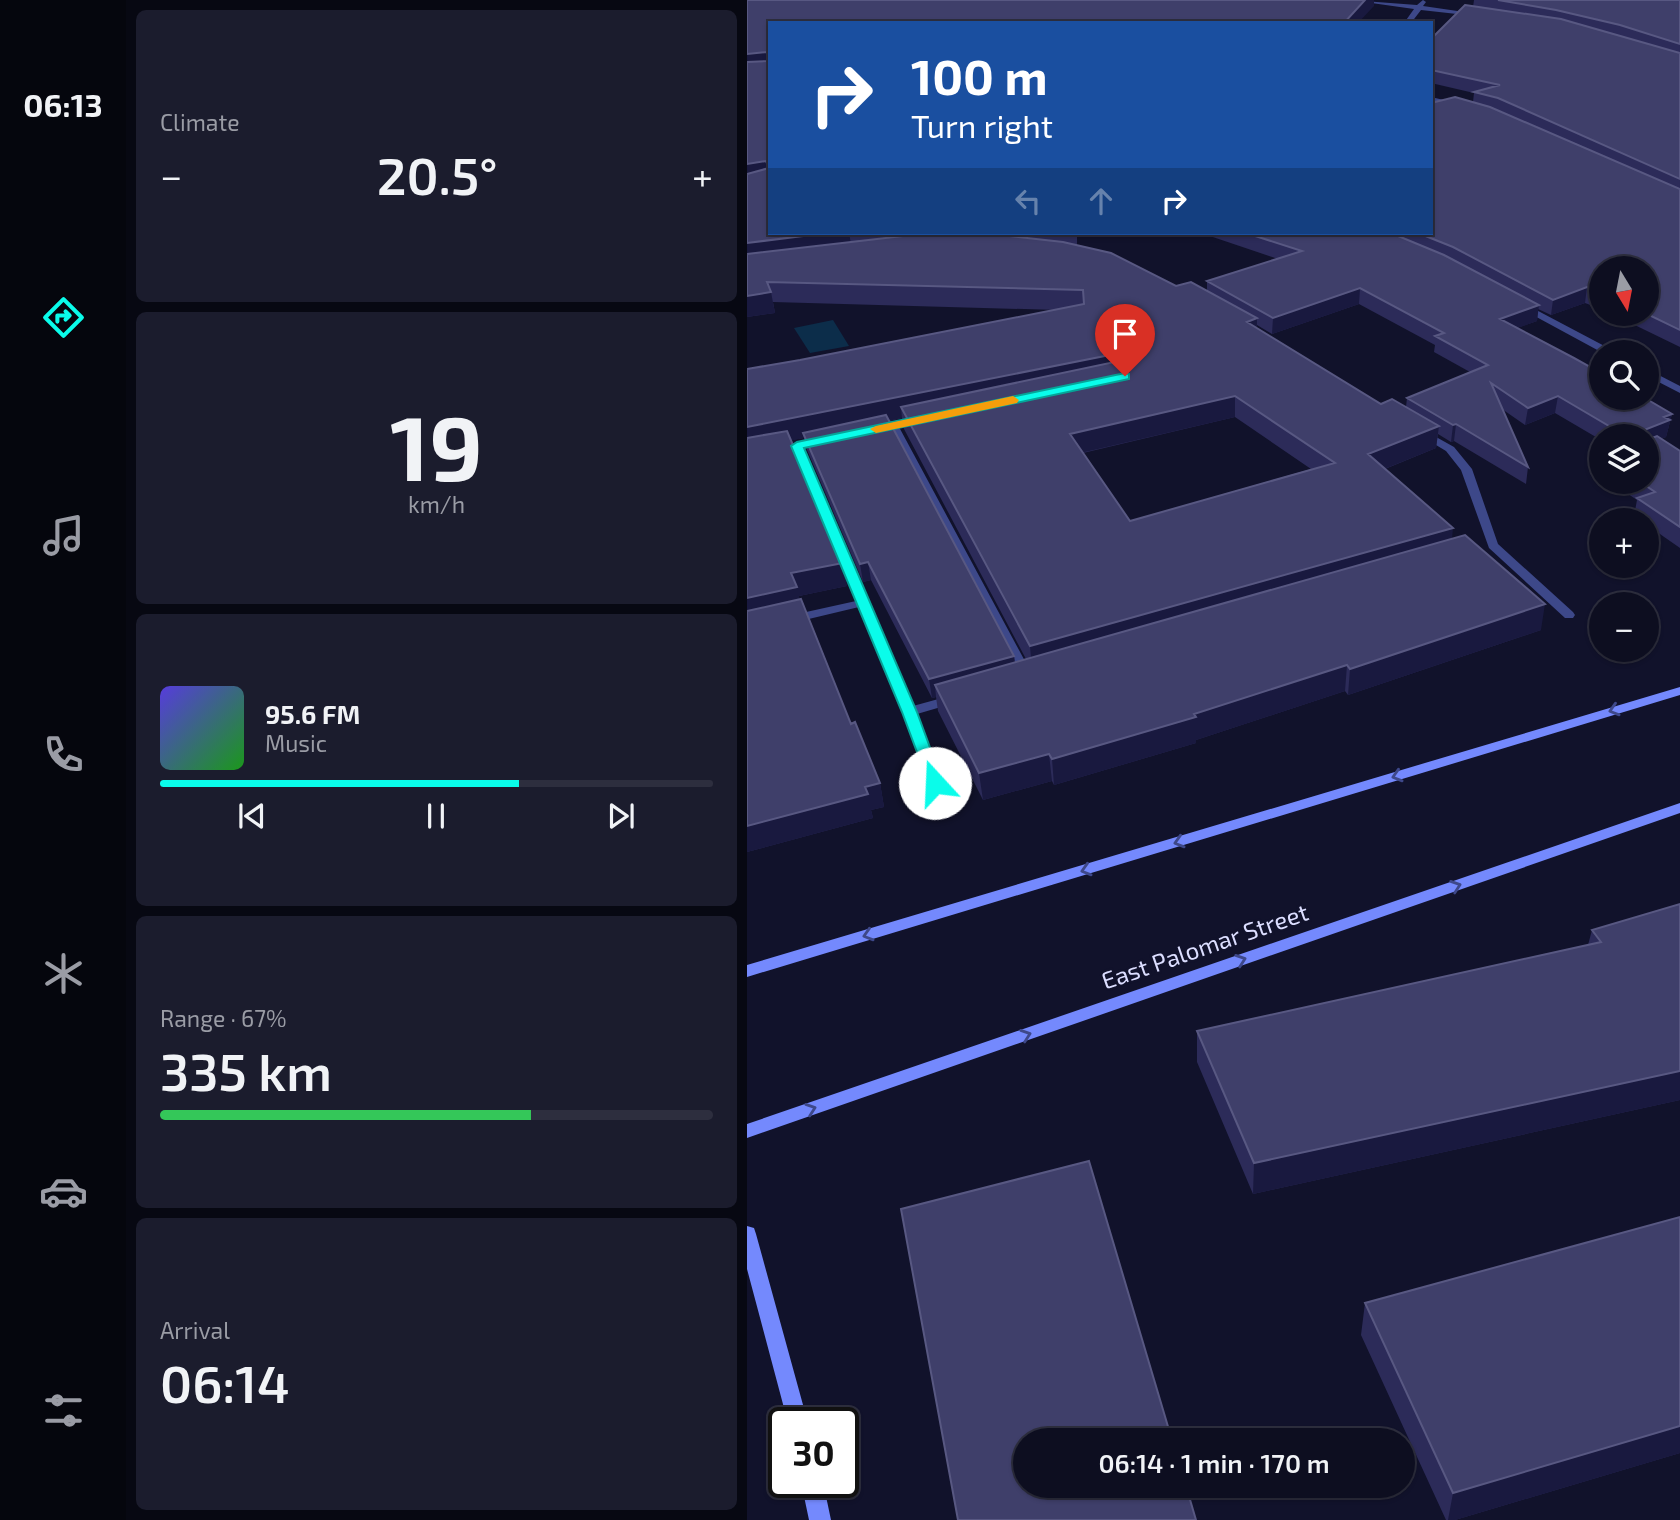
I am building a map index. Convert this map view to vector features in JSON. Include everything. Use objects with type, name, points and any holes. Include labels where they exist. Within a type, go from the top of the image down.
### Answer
[{"type":"main road","points":[[747,971],[1680,691]]},
{"type":"main road","name":"East Palomar Street","points":[[747,1131],[1680,808]]},
{"type":"main road","points":[[747,1234],[794,1407]]},
{"type":"main road","points":[[815,1498],[820,1520]]},
{"type":"street","points":[[1353,0],[1422,3],[1483,15]]},
{"type":"street","points":[[1408,21],[1422,3]]},
{"type":"street","points":[[1433,99],[1468,108]]},
{"type":"street","points":[[1512,300],[1589,342]]},
{"type":"street","points":[[1659,379],[1680,390]]},
{"type":"street","points":[[857,433],[934,417]]},
{"type":"street","points":[[1405,422],[1450,449],[1466,469],[1486,547],[1569,615]]},
{"type":"street","points":[[893,425],[1027,677]]},
{"type":"street","points":[[833,438],[791,447],[909,712],[935,783]]},
{"type":"street","points":[[784,621],[862,603]]},
{"type":"street","points":[[909,712],[962,696]]},
{"type":"water","points":[[833,320],[849,346],[810,353],[794,328]]},
{"type":"building","points":[[747,0],[1365,0],[1346,21],[768,21],[768,54],[747,54]]},
{"type":"building","points":[[1498,0],[1680,0],[1680,44],[1620,25]]},
{"type":"building","points":[[1465,5],[1561,19],[1680,53],[1680,179],[1498,98],[1474,92],[1500,85],[1433,70],[1433,37]]},
{"type":"building","points":[[767,61],[768,166],[766,161],[747,164],[747,62]]},
{"type":"building","points":[[1455,97],[1490,107],[1680,189],[1680,330],[1659,320],[1659,256],[1589,256],[1589,288],[1553,300],[1453,247],[1423,235],[1433,235],[1433,102]]},
{"type":"building","points":[[768,168],[768,235],[811,235],[747,243],[747,174]]},
{"type":"building","points":[[1252,235],[1396,235],[1444,255],[1539,305],[1500,319],[1589,367],[1589,410],[1659,410],[1659,406],[1672,414],[1664,417],[1670,420],[1659,424],[1606,424],[1558,396],[1528,408],[1491,383],[1528,467],[1407,398],[1488,365],[1435,336],[1444,333],[1360,288],[1273,318],[1207,281],[1302,251]]},
{"type":"building","points":[[903,236],[1010,236],[1063,242],[1111,253],[1176,286],[1191,282],[1257,318],[1247,322],[1381,404],[1392,399],[1439,426],[1368,454],[1453,528],[1030,646],[901,407],[1129,359],[1130,351],[747,427],[747,369],[1084,304],[1083,290],[767,282],[771,292],[747,296],[747,254]],"holes":[[[1235,396],[1335,463],[1130,521],[1070,434]]]},
{"type":"building","points":[[886,415],[1014,656],[929,679],[868,562],[860,564],[803,433]]},
{"type":"building","points":[[787,431],[843,563],[791,573],[797,587],[747,598],[747,438]]},
{"type":"building","points":[[1659,437],[1680,451],[1680,527],[1659,513],[1659,508],[1652,508],[1637,498],[1659,494]]},
{"type":"building","points":[[1465,535],[1545,604],[1350,669],[1347,665],[1194,714],[1196,717],[1052,759],[1049,754],[979,773],[935,685]]},
{"type":"building","points":[[801,599],[851,724],[855,722],[880,783],[865,787],[868,794],[747,826],[747,611]]},
{"type":"building","points":[[1680,904],[1680,1071],[1254,1163],[1197,1031],[1601,942],[1592,930]]},
{"type":"building","points":[[1089,1161],[1168,1428],[1013,1428],[1013,1498],[1190,1498],[1196,1520],[958,1520],[901,1209]]},
{"type":"building","points":[[1680,1217],[1680,1426],[1453,1493],[1365,1303]]},
{"type":"slow traffic","points":[[876,429],[1013,400]]},
{"type":"route","points":[[935,783],[909,712],[797,446],[1125,376]]}]
